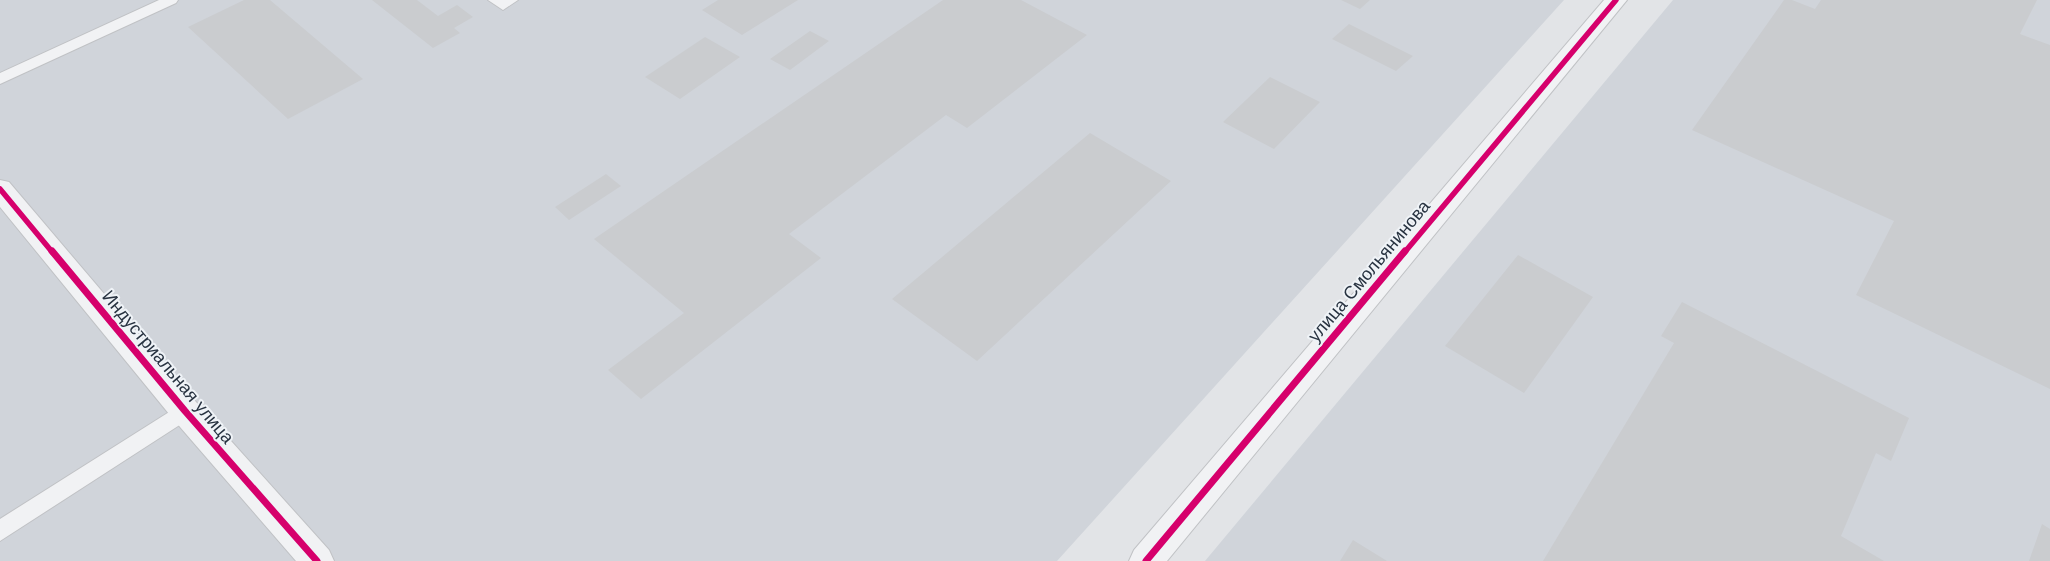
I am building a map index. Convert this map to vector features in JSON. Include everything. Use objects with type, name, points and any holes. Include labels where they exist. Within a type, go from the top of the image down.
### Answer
[{"type":"street","name":"улица Смольянинова","points":[[1146,561],[1616,0]]},
{"type":"street","name":"Индустриальная улица","points":[[0,189],[185,411],[317,561]]},
{"type":"lane","points":[[0,79],[171,0]]},
{"type":"lane","points":[[495,0],[503,5],[511,0]]},
{"type":"lane","points":[[0,531],[185,411]]},
{"type":"shaded area","points":[[0,0],[1564,0],[1057,561],[0,561]]},
{"type":"shaded area","points":[[1673,0],[2050,0],[2050,561],[1205,561]]},
{"type":"building","points":[[244,0],[270,0],[363,79],[288,119],[188,27]]},
{"type":"building","points":[[372,0],[417,0],[438,16],[457,5],[473,17],[454,28],[460,33],[433,48]]},
{"type":"building","points":[[718,0],[798,0],[742,35],[702,10]]},
{"type":"building","points":[[943,0],[1021,0],[1087,35],[967,128],[946,115],[789,234],[821,258],[641,399],[608,370],[684,313],[594,239]]},
{"type":"building","points":[[1341,0],[1370,0],[1360,9]]},
{"type":"building","points":[[1784,0],[1792,0],[1815,9],[1821,0],[2037,0],[2020,34],[2050,45],[2050,389],[1856,295],[1894,221],[1692,130]]},
{"type":"building","points":[[1349,24],[1413,56],[1396,71],[1332,39]]},
{"type":"building","points":[[810,31],[829,41],[790,70],[770,59]]},
{"type":"building","points":[[705,37],[740,57],[680,99],[645,77]]},
{"type":"building","points":[[1270,77],[1320,102],[1274,149],[1223,122]]},
{"type":"building","points":[[1090,133],[1171,181],[977,361],[892,299]]},
{"type":"building","points":[[606,174],[621,186],[569,220],[555,207]]},
{"type":"building","points":[[1518,255],[1593,297],[1524,393],[1445,346]]},
{"type":"building","points":[[1682,302],[1909,418],[1891,461],[1876,453],[1841,536],[1884,561],[1543,561],[1674,343],[1661,336]]},
{"type":"building","points":[[2042,524],[2050,529],[2050,561],[2029,561]]},
{"type":"building","points":[[1353,540],[1387,561],[1340,561]]},
{"type":"cycle path","points":[[1146,561],[1616,0]]},
{"type":"cycle path","points":[[0,189],[185,411],[317,561]]}]
